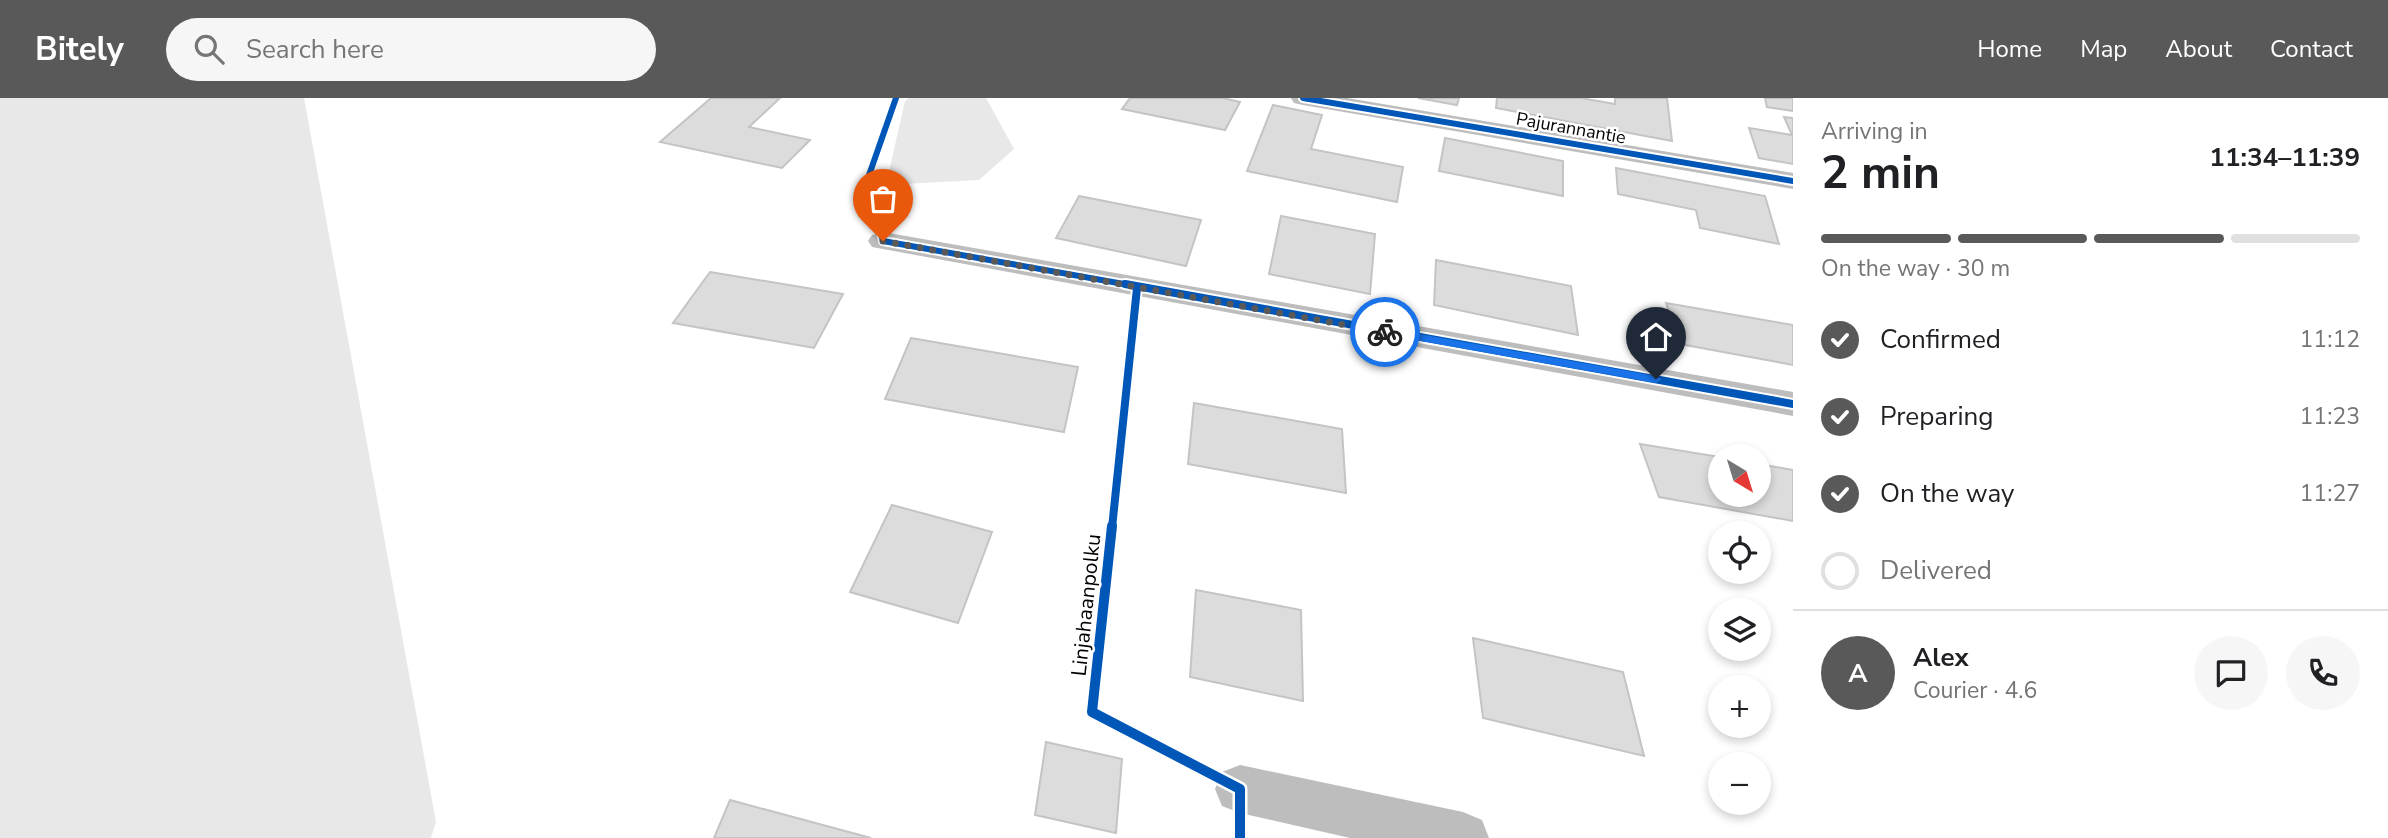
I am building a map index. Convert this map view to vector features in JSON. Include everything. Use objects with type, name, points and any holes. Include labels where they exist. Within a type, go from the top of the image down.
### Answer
[{"type":"street","name":"Pajurannantie","points":[[1303,98],[1793,181]]},
{"type":"street","points":[[883,241],[1793,404]]},
{"type":"street","points":[[1240,789],[1463,838]]},
{"type":"shaded area","points":[[0,98],[304,98],[436,822],[431,838],[0,838]]},
{"type":"shaded area","points":[[909,98],[986,98],[1014,149],[979,180],[886,185],[905,101]]},
{"type":"building","points":[[711,98],[780,98],[749,127],[810,140],[782,168],[660,142]]},
{"type":"building","points":[[1130,98],[1223,98],[1240,102],[1225,130],[1122,109]]},
{"type":"building","points":[[1418,98],[1459,98],[1457,105]]},
{"type":"building","points":[[1497,98],[1581,98],[1615,104],[1615,98],[1667,98],[1672,141],[1496,108]]},
{"type":"building","points":[[1765,98],[1793,98],[1793,111],[1767,107]]},
{"type":"building","points":[[1273,105],[1322,115],[1311,149],[1403,167],[1397,202],[1247,171]]},
{"type":"building","points":[[1784,117],[1793,118],[1793,164],[1759,158],[1749,128],[1792,135]]},
{"type":"building","points":[[1445,138],[1563,161],[1563,196],[1439,171]]},
{"type":"building","points":[[1616,168],[1765,196],[1779,244],[1700,228],[1696,210],[1618,194]]},
{"type":"building","points":[[1079,196],[1201,220],[1186,266],[1056,238]]},
{"type":"building","points":[[1281,216],[1375,234],[1370,294],[1269,274]]},
{"type":"building","points":[[1436,260],[1571,286],[1578,335],[1434,305]]},
{"type":"building","points":[[710,272],[843,294],[814,348],[673,323]]},
{"type":"building","points":[[1666,303],[1793,325],[1793,365],[1680,344]]},
{"type":"building","points":[[911,338],[1078,367],[1064,432],[885,399]]},
{"type":"building","points":[[1194,403],[1342,429],[1346,493],[1188,464]]},
{"type":"building","points":[[1640,444],[1708,455],[1708,506],[1659,497]]},
{"type":"building","points":[[1771,466],[1793,470],[1793,521],[1720,508],[1771,508]]},
{"type":"building","points":[[892,505],[992,532],[958,623],[850,592]]},
{"type":"building","points":[[1196,590],[1301,610],[1303,701],[1190,677]]},
{"type":"building","points":[[1473,638],[1623,672],[1644,756],[1483,718]]},
{"type":"building","points":[[1046,742],[1122,759],[1116,833],[1035,815]]},
{"type":"building","points":[[730,800],[871,838],[714,838]]},
{"type":"cycle path","points":[[896,98],[868,178],[883,241],[1793,404]]},
{"type":"cycle path","points":[[1303,98],[1793,181]]},
{"type":"cycle path","name":"Linjahaanpolku","points":[[1137,288],[1092,712],[1240,789],[1240,838]]},
{"type":"way so far","points":[[883,241],[1385,332]]},
{"type":"route","points":[[1385,332],[1656,379]]}]
